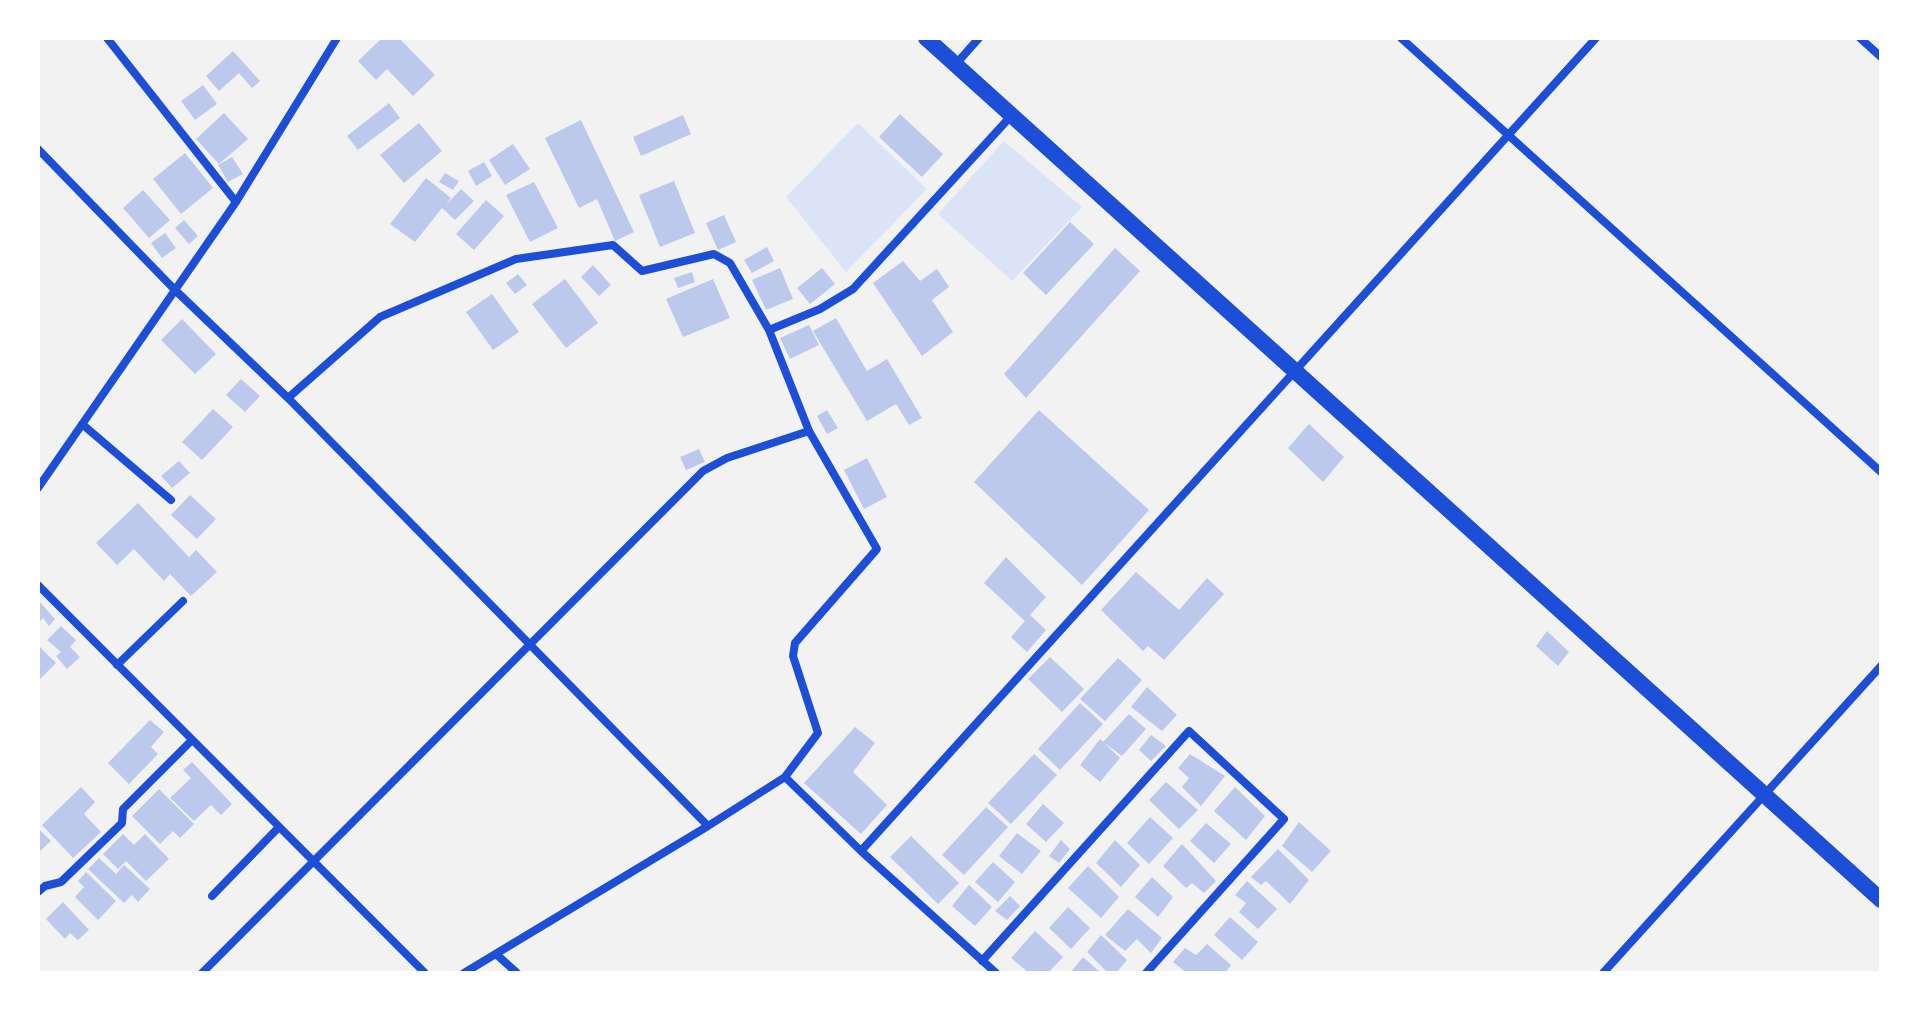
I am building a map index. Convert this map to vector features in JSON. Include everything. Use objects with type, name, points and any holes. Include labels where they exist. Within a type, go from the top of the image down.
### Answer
[{"type":"main road","points":[[926,38],[1881,900]]},
{"type":"street","points":[[107,38],[236,202]]},
{"type":"street","points":[[38,488],[236,202],[336,38]]},
{"type":"street","points":[[955,65],[979,38]]},
{"type":"street","points":[[1401,38],[1881,472]]},
{"type":"street","points":[[861,851],[1596,38]]},
{"type":"street","points":[[1860,38],[1881,57]]},
{"type":"street","points":[[769,330],[820,309],[853,289],[1011,116]]},
{"type":"street","points":[[38,149],[174,289],[288,398],[708,826]]},
{"type":"street","points":[[288,398],[380,317],[516,259],[613,245],[642,271],[714,254],[730,263],[769,330],[809,431],[877,549],[795,643],[793,656],[818,733],[785,777],[464,973]]},
{"type":"street","points":[[82,424],[171,500]]},
{"type":"street","points":[[202,973],[703,471],[727,458],[809,431]]},
{"type":"street","points":[[38,585],[425,973]]},
{"type":"street","points":[[117,665],[183,601]]},
{"type":"street","points":[[1603,973],[1881,666]]},
{"type":"street","points":[[982,961],[1189,731],[1284,819],[1146,973]]},
{"type":"street","points":[[38,892],[45,886],[61,882],[122,823],[123,809],[192,740]]},
{"type":"street","points":[[785,777],[861,851],[996,973]]},
{"type":"street","points":[[212,896],[279,827]]},
{"type":"street","points":[[496,954],[517,973]]},
{"type":"shaded area","points":[[858,123],[927,189],[846,272],[786,197]]},
{"type":"shaded area","points":[[1004,141],[1082,207],[1012,281],[938,214]]},
{"type":"building","points":[[382,38],[399,38],[435,75],[413,96],[387,69],[376,80],[358,61]]},
{"type":"building","points":[[233,51],[260,81],[252,88],[239,73],[219,91],[206,76]]},
{"type":"building","points":[[203,85],[217,104],[195,120],[181,101]]},
{"type":"building","points":[[389,103],[400,118],[358,150],[347,136]]},
{"type":"building","points":[[224,113],[248,139],[219,164],[196,139]]},
{"type":"building","points":[[900,114],[943,154],[922,177],[879,137]]},
{"type":"building","points":[[683,115],[691,134],[641,156],[633,137]]},
{"type":"building","points":[[581,120],[634,232],[615,241],[597,199],[579,208],[545,138]]},
{"type":"building","points":[[419,123],[442,151],[404,183],[380,155]]},
{"type":"building","points":[[513,144],[530,169],[505,185],[489,160]]},
{"type":"building","points":[[185,153],[213,188],[181,214],[153,179]]},
{"type":"building","points":[[232,157],[243,174],[228,182],[218,165]]},
{"type":"building","points":[[484,162],[492,176],[476,186],[468,171]]},
{"type":"building","points":[[445,173],[459,181],[453,190],[439,182]]},
{"type":"building","points":[[426,178],[451,198],[446,205],[461,189],[474,201],[455,220],[442,208],[415,242],[390,224]]},
{"type":"building","points":[[674,181],[695,233],[660,247],[639,195]]},
{"type":"building","points":[[534,182],[558,228],[530,242],[506,195]]},
{"type":"building","points":[[143,190],[170,220],[149,238],[123,208]]},
{"type":"building","points":[[486,200],[504,216],[474,250],[456,234]]},
{"type":"building","points":[[724,215],[736,242],[718,250],[706,223]]},
{"type":"building","points":[[184,220],[198,236],[189,244],[175,228]]},
{"type":"building","points":[[1070,222],[1094,244],[1046,295],[1023,273]]},
{"type":"building","points":[[165,233],[176,248],[162,258],[151,243]]},
{"type":"building","points":[[767,247],[774,261],[752,273],[744,260]]},
{"type":"building","points":[[1115,248],[1140,271],[1026,398],[1004,374]]},
{"type":"building","points":[[903,261],[920,281],[937,269],[949,287],[932,300],[953,332],[922,356],[873,283]]},
{"type":"building","points":[[593,265],[611,285],[599,296],[581,277]]},
{"type":"building","points":[[780,268],[793,299],[766,310],[752,280]]},
{"type":"building","points":[[822,268],[835,284],[810,304],[797,288]]},
{"type":"building","points":[[692,272],[695,282],[678,288],[674,278]]},
{"type":"building","points":[[518,274],[527,285],[515,294],[506,283]]},
{"type":"building","points":[[565,279],[598,323],[566,348],[532,304]]},
{"type":"building","points":[[713,279],[730,318],[683,337],[666,299]]},
{"type":"building","points":[[492,294],[519,332],[493,350],[466,312]]},
{"type":"building","points":[[836,318],[867,371],[887,359],[922,418],[909,425],[896,404],[867,421],[813,331]]},
{"type":"building","points":[[182,319],[216,354],[195,374],[161,340]]},
{"type":"building","points":[[809,325],[819,345],[790,359],[780,338]]},
{"type":"building","points":[[241,379],[260,396],[245,412],[226,395]]},
{"type":"building","points":[[213,409],[233,427],[202,460],[182,442]]},
{"type":"building","points":[[827,410],[838,428],[827,434],[817,416]]},
{"type":"building","points":[[1039,410],[1149,510],[1082,585],[974,482]]},
{"type":"building","points":[[1309,424],[1344,457],[1323,482],[1288,448]]},
{"type":"building","points":[[699,449],[705,462],[686,470],[680,457]]},
{"type":"building","points":[[867,458],[887,497],[864,509],[844,470]]},
{"type":"building","points":[[179,461],[190,473],[172,488],[161,476]]},
{"type":"building","points":[[190,495],[216,519],[197,539],[171,515]]},
{"type":"building","points":[[138,503],[189,557],[196,550],[217,572],[191,596],[170,574],[164,581],[134,549],[117,565],[96,543]]},
{"type":"building","points":[[1006,557],[1046,597],[1030,615],[1046,630],[1027,652],[1011,637],[1025,621],[984,583]]},
{"type":"building","points":[[1136,572],[1179,610],[1207,578],[1224,594],[1164,660],[1148,646],[1143,651],[1101,610]]},
{"type":"building","points":[[38,600],[55,619],[49,626],[43,618],[38,623]]},
{"type":"building","points":[[61,626],[76,640],[70,647],[80,657],[67,669],[56,656],[61,652],[47,640]]},
{"type":"building","points":[[1547,631],[1569,652],[1558,666],[1536,646]]},
{"type":"building","points":[[38,645],[56,663],[38,681]]},
{"type":"building","points":[[1050,657],[1084,689],[1062,712],[1028,679]]},
{"type":"building","points":[[1118,658],[1142,680],[1105,721],[1080,699]]},
{"type":"building","points":[[1147,687],[1177,715],[1162,731],[1131,707]]},
{"type":"building","points":[[1080,703],[1103,724],[1060,770],[1038,749]]},
{"type":"building","points":[[1129,714],[1146,729],[1122,756],[1103,742]]},
{"type":"building","points":[[150,720],[164,732],[151,747],[158,754],[129,784],[108,763]]},
{"type":"building","points":[[855,727],[875,743],[853,772],[887,805],[861,834],[804,783]]},
{"type":"building","points":[[1151,735],[1166,746],[1151,761],[1139,750]]},
{"type":"building","points":[[1100,739],[1120,758],[1100,782],[1080,765]]},
{"type":"building","points":[[1034,754],[1057,775],[1011,824],[988,803]]},
{"type":"building","points":[[1190,754],[1225,776],[1201,806],[1182,787],[1189,778],[1178,768]]},
{"type":"building","points":[[192,762],[232,804],[221,815],[211,805],[194,821],[170,798],[191,778],[183,770]]},
{"type":"building","points":[[1166,782],[1198,810],[1179,829],[1149,800]]},
{"type":"building","points":[[81,787],[95,802],[84,814],[101,832],[73,858],[42,825]]},
{"type":"building","points":[[1235,787],[1265,816],[1246,840],[1214,811]]},
{"type":"building","points":[[159,789],[194,824],[180,838],[173,831],[160,844],[132,816]]},
{"type":"building","points":[[1043,804],[1064,823],[1046,842],[1026,824]]},
{"type":"building","points":[[986,807],[1008,827],[964,875],[942,855]]},
{"type":"building","points":[[1150,817],[1173,838],[1149,864],[1127,843]]},
{"type":"building","points":[[1299,822],[1331,851],[1312,872],[1282,846]]},
{"type":"building","points":[[1206,823],[1231,844],[1214,863],[1190,841]]},
{"type":"building","points":[[38,828],[51,841],[38,853]]},
{"type":"building","points":[[1017,833],[1041,851],[1022,874],[999,856]]},
{"type":"building","points":[[123,834],[134,845],[145,834],[169,859],[146,881],[126,861],[118,869],[103,854]]},
{"type":"building","points":[[911,836],[959,883],[938,904],[890,857]]},
{"type":"building","points":[[1061,840],[1070,849],[1059,863],[1049,856]]},
{"type":"building","points":[[1115,840],[1140,865],[1121,887],[1096,863]]},
{"type":"building","points":[[1182,844],[1216,881],[1204,893],[1192,883],[1186,888],[1163,866]]},
{"type":"building","points":[[1278,849],[1309,880],[1290,904],[1266,881],[1261,885],[1251,877]]},
{"type":"building","points":[[99,858],[116,874],[124,865],[150,889],[138,902],[132,895],[124,903],[88,869]]},
{"type":"building","points":[[993,862],[1015,882],[998,902],[975,882]]},
{"type":"building","points":[[1088,866],[1119,897],[1101,918],[1068,888]]},
{"type":"building","points":[[86,872],[116,901],[98,920],[75,897],[84,887],[78,881]]},
{"type":"building","points":[[1152,877],[1173,897],[1158,917],[1135,897]]},
{"type":"building","points":[[1247,881],[1277,909],[1258,929],[1239,912],[1246,903],[1235,895]]},
{"type":"building","points":[[969,885],[992,907],[975,926],[952,906]]},
{"type":"building","points":[[1010,896],[1020,906],[1007,920],[995,911]]},
{"type":"building","points":[[63,902],[89,930],[78,940],[70,933],[65,939],[46,919]]},
{"type":"building","points":[[1068,907],[1090,928],[1071,949],[1049,928]]},
{"type":"building","points":[[1128,909],[1162,938],[1151,953],[1137,939],[1125,951],[1105,935]]},
{"type":"building","points":[[1230,917],[1258,942],[1242,960],[1214,935]]},
{"type":"building","points":[[1035,931],[1063,957],[1048,973],[1029,973],[1011,958]]},
{"type":"building","points":[[1101,935],[1127,960],[1116,973],[1108,973],[1087,952]]},
{"type":"building","points":[[1207,944],[1231,965],[1225,973],[1187,973],[1173,962],[1185,948],[1196,955]]},
{"type":"building","points":[[1083,957],[1101,973],[1070,973]]}]
